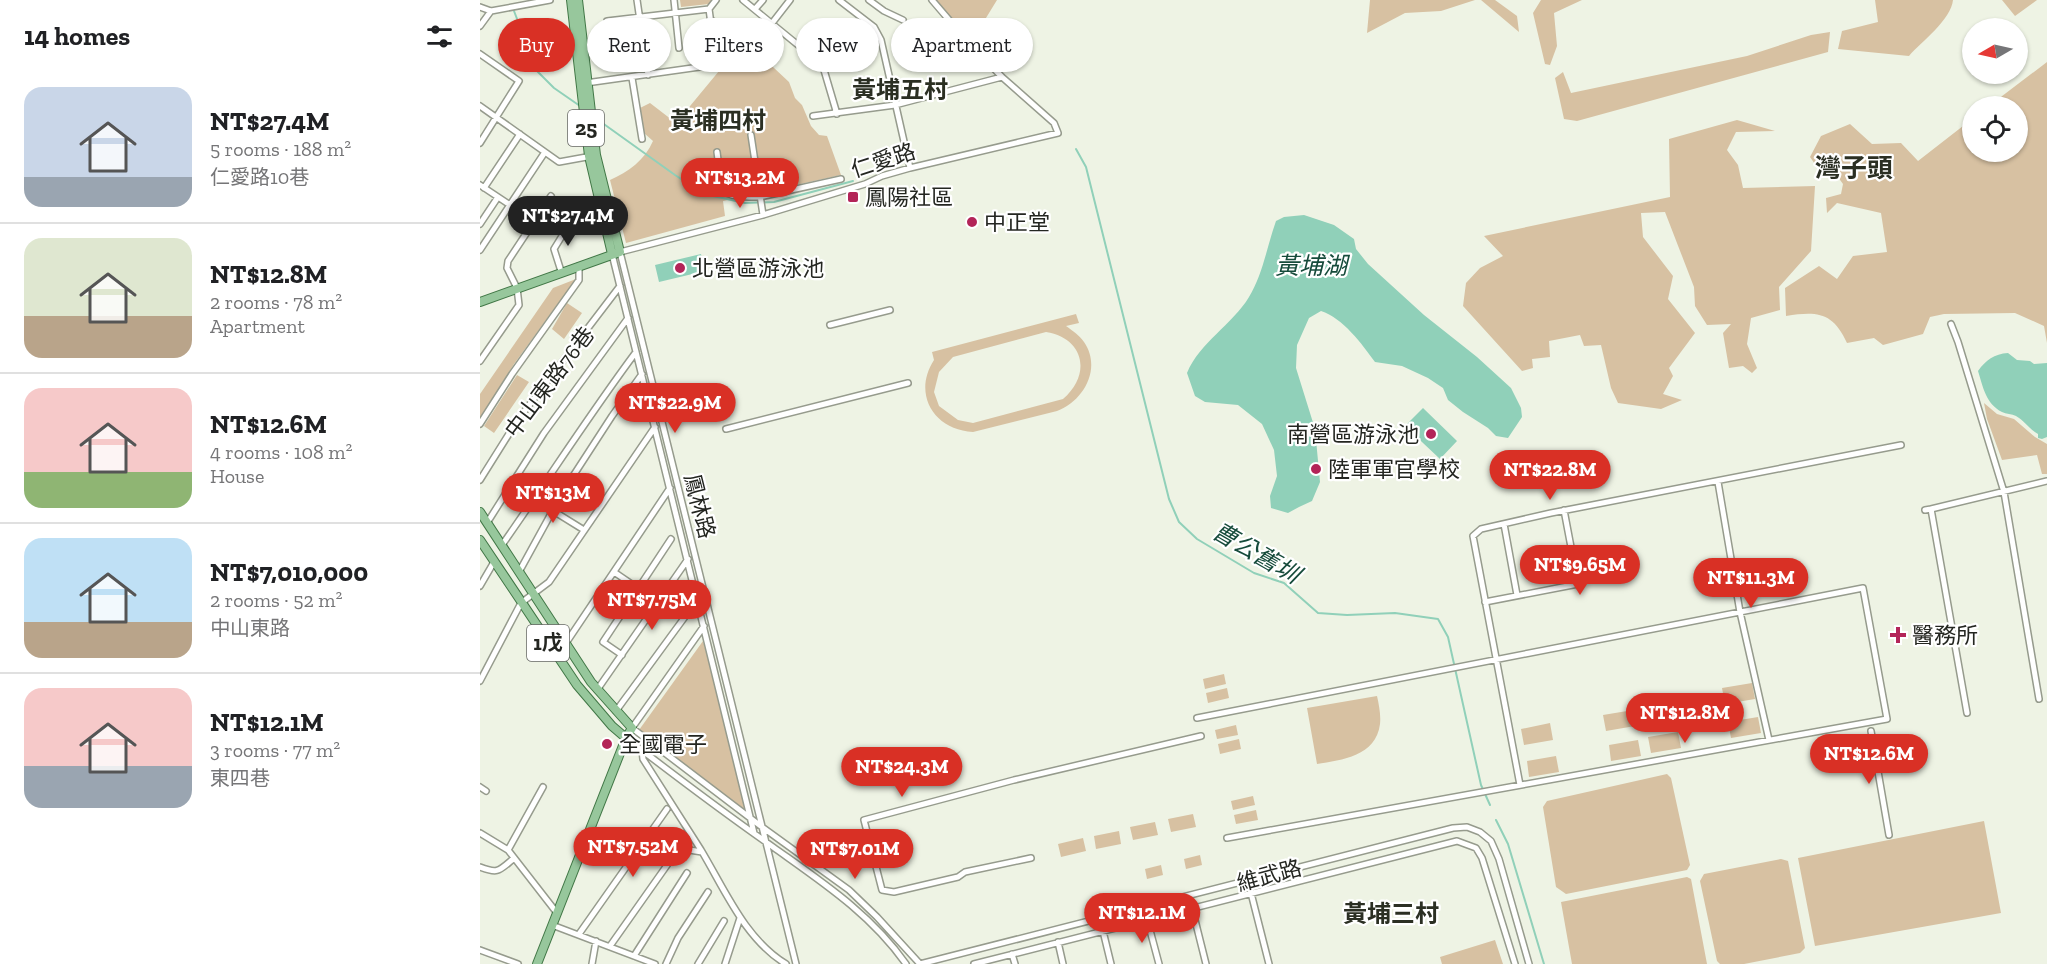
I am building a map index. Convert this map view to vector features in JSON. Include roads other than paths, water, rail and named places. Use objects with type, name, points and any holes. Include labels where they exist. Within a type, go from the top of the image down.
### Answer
[{"type":"main road","name":"鳳林路","points":[[571,0],[585,83]]},
{"type":"main road","name":"鳳林路","points":[[578,0],[592,155],[616,253]]},
{"type":"main road","name":"仁愛路","points":[[480,302],[616,253]]},
{"type":"main road","name":"1戊","points":[[480,512],[597,690],[632,728]]},
{"type":"main road","name":"1戊","points":[[480,540],[577,685],[612,726],[626,738]]},
{"type":"main road","points":[[537,964],[626,738],[632,728]]},
{"type":"street","points":[[480,7],[490,10],[550,0]]},
{"type":"street","points":[[637,0],[640,18],[709,9]]},
{"type":"street","points":[[674,0],[680,48]]},
{"type":"street","points":[[710,18],[709,9],[716,0]]},
{"type":"street","points":[[743,0],[767,18]]},
{"type":"street","points":[[755,9],[763,0]]},
{"type":"street","points":[[777,18],[790,0]]},
{"type":"street","points":[[839,0],[878,32],[910,168]]},
{"type":"street","points":[[869,0],[899,18]]},
{"type":"street","points":[[813,116],[895,105],[1002,77],[932,0]]},
{"type":"street","points":[[480,26],[490,10]]},
{"type":"street","points":[[784,32],[820,63],[837,114]]},
{"type":"street","points":[[480,54],[519,81],[480,143]]},
{"type":"street","points":[[585,83],[683,70]]},
{"type":"street","name":"仁愛路","points":[[616,253],[871,182],[882,176],[910,168],[1058,133],[1054,123],[1002,77]]},
{"type":"street","points":[[632,78],[642,139]]},
{"type":"street","points":[[480,106],[559,162],[592,155]]},
{"type":"street","points":[[510,205],[482,186],[520,135]]},
{"type":"street","points":[[751,135],[762,212]]},
{"type":"street","points":[[480,250],[545,152]]},
{"type":"street","points":[[717,152],[723,192],[760,198],[841,179]]},
{"type":"street","points":[[480,361],[519,305],[517,288],[507,268],[508,261],[551,196]]},
{"type":"street","points":[[480,224],[498,197]]},
{"type":"street","points":[[561,272],[554,249],[570,223]]},
{"type":"street","name":"鳳林路","points":[[616,253],[620,286],[754,833]]},
{"type":"street","name":"鳳林路","points":[[616,253],[796,964]]},
{"type":"street","points":[[480,424],[512,374],[579,280],[579,266]]},
{"type":"street","name":"中山東路76巷","points":[[480,480],[517,421],[620,286]]},
{"type":"street","points":[[830,325],[890,310]]},
{"type":"street","points":[[487,523],[544,433],[628,318]]},
{"type":"street","points":[[1951,324],[2004,492],[2039,699]]},
{"type":"street","points":[[501,545],[607,390],[636,352]]},
{"type":"street","points":[[519,572],[553,510],[612,416],[642,374]]},
{"type":"street","points":[[726,429],[908,383]]},
{"type":"street","points":[[480,681],[521,603],[549,582],[656,427]]},
{"type":"street","points":[[1520,785],[1473,536],[1481,529],[1564,510],[1900,445]]},
{"type":"street","points":[[1718,482],[1740,612],[1769,740]]},
{"type":"street","points":[[1967,713],[1928,509],[2047,482]]},
{"type":"street","points":[[566,643],[670,488]]},
{"type":"street","points":[[534,499],[584,530]]},
{"type":"street","points":[[1485,602],[1578,584],[1564,510]]},
{"type":"street","points":[[1504,524],[1517,596]]},
{"type":"street","points":[[622,654],[603,642],[671,539]]},
{"type":"street","points":[[597,690],[688,559]]},
{"type":"street","points":[[480,586],[494,562]]},
{"type":"street","points":[[614,572],[658,602]]},
{"type":"street","points":[[1197,718],[1863,588],[1887,719],[1227,838]]},
{"type":"street","points":[[616,711],[698,599]]},
{"type":"street","points":[[710,621],[704,626],[632,728],[849,890],[920,964]]},
{"type":"street","points":[[1871,731],[1889,835]]},
{"type":"street","points":[[1031,858],[965,872],[958,877],[894,892],[882,890],[864,820],[1014,780],[1201,736]]},
{"type":"street","points":[[626,738],[850,903],[872,923],[906,964]]},
{"type":"street","points":[[642,750],[644,759],[739,917],[771,955],[786,964]]},
{"type":"street","points":[[480,787],[486,790]]},
{"type":"street","points":[[508,850],[543,787]]},
{"type":"street","points":[[579,934],[667,808]]},
{"type":"street","name":"維武路","points":[[920,964],[1453,828],[1467,827],[1480,832],[1491,841],[1499,859],[1529,964]]},
{"type":"street","points":[[480,833],[508,850],[557,913]]},
{"type":"street","name":"維武路","points":[[974,964],[1457,841],[1476,848],[1482,858],[1515,964]]},
{"type":"street","points":[[610,946],[677,851],[683,849],[702,852]]},
{"type":"street","points":[[480,867],[494,872],[513,859]]},
{"type":"street","points":[[634,957],[687,873]]},
{"type":"street","points":[[666,964],[678,938],[708,892]]},
{"type":"street","points":[[1251,893],[1269,964]]},
{"type":"street","points":[[1192,908],[1206,964]]},
{"type":"street","points":[[725,964],[740,921],[739,917]]},
{"type":"street","points":[[1148,919],[1159,964]]},
{"type":"street","points":[[698,964],[724,921]]},
{"type":"street","points":[[552,925],[655,964]]},
{"type":"street","points":[[1103,931],[1111,964]]},
{"type":"street","points":[[592,964],[596,941]]},
{"type":"street","points":[[1058,942],[1063,964]]},
{"type":"street","points":[[480,950],[518,964]]},
{"type":"street","points":[[1012,954],[1015,964]]},
{"type":"water","name":"黃埔湖","points":[[1304,215],[1334,225],[1354,239],[1356,249],[1368,264],[1424,315],[1477,357],[1511,388],[1521,408],[1522,417],[1508,438],[1496,436],[1463,412],[1448,400],[1443,388],[1428,378],[1402,366],[1375,362],[1344,325],[1321,311],[1309,318],[1297,345],[1296,368],[1315,429],[1320,482],[1312,501],[1288,513],[1271,508],[1270,496],[1277,476],[1274,450],[1262,424],[1238,405],[1205,402],[1195,396],[1187,373],[1200,352],[1249,297],[1261,269],[1276,221],[1284,217]]},
{"type":"water","name":"北營區游泳池","points":[[701,254],[705,271],[659,282],[655,265]]},
{"type":"water","points":[[2008,353],[2017,360],[2030,361],[2034,364],[2047,363],[2047,437],[2038,438],[2038,434],[2019,418],[1997,409],[1986,394],[1978,371],[1991,358]]},
{"type":"water","name":"南營區游泳池","points":[[1423,408],[1457,441],[1440,459],[1405,426]]},
{"type":"waterway","name":"曹公舊圳","points":[[514,11],[537,71],[554,88],[580,106]]},
{"type":"waterway","name":"曹公舊圳","points":[[594,117],[704,194],[745,203],[774,202],[853,181]]},
{"type":"waterway","name":"曹公舊圳","points":[[1076,149],[1086,167],[1169,499],[1179,522],[1197,539],[1254,573],[1284,583],[1318,613],[1347,615],[1395,613],[1438,619],[1448,637],[1481,785],[1490,805]]},
{"type":"waterway","name":"曹公舊圳","points":[[1496,820],[1508,844],[1544,964]]},
{"type":"place","name":"鳳陽社區","points":[[853,197]]},
{"type":"place","name":"中正堂","points":[[972,222]]},
{"type":"place","name":"北營區游泳池","points":[[680,268]]},
{"type":"place","name":"南營區游泳池","points":[[1431,434]]},
{"type":"place","name":"陸軍軍官學校","points":[[1316,469]]},
{"type":"place","name":"醫務所","points":[[1898,635]]},
{"type":"place","name":"全國電子","points":[[607,744]]},
{"type":"district","name":"黃埔五村","points":[[900,90]]},
{"type":"district","name":"黃埔四村","points":[[718,121]]},
{"type":"district","name":"灣子頭","points":[[1854,168]]},
{"type":"district","name":"黃埔三村","points":[[1391,914]]}]
